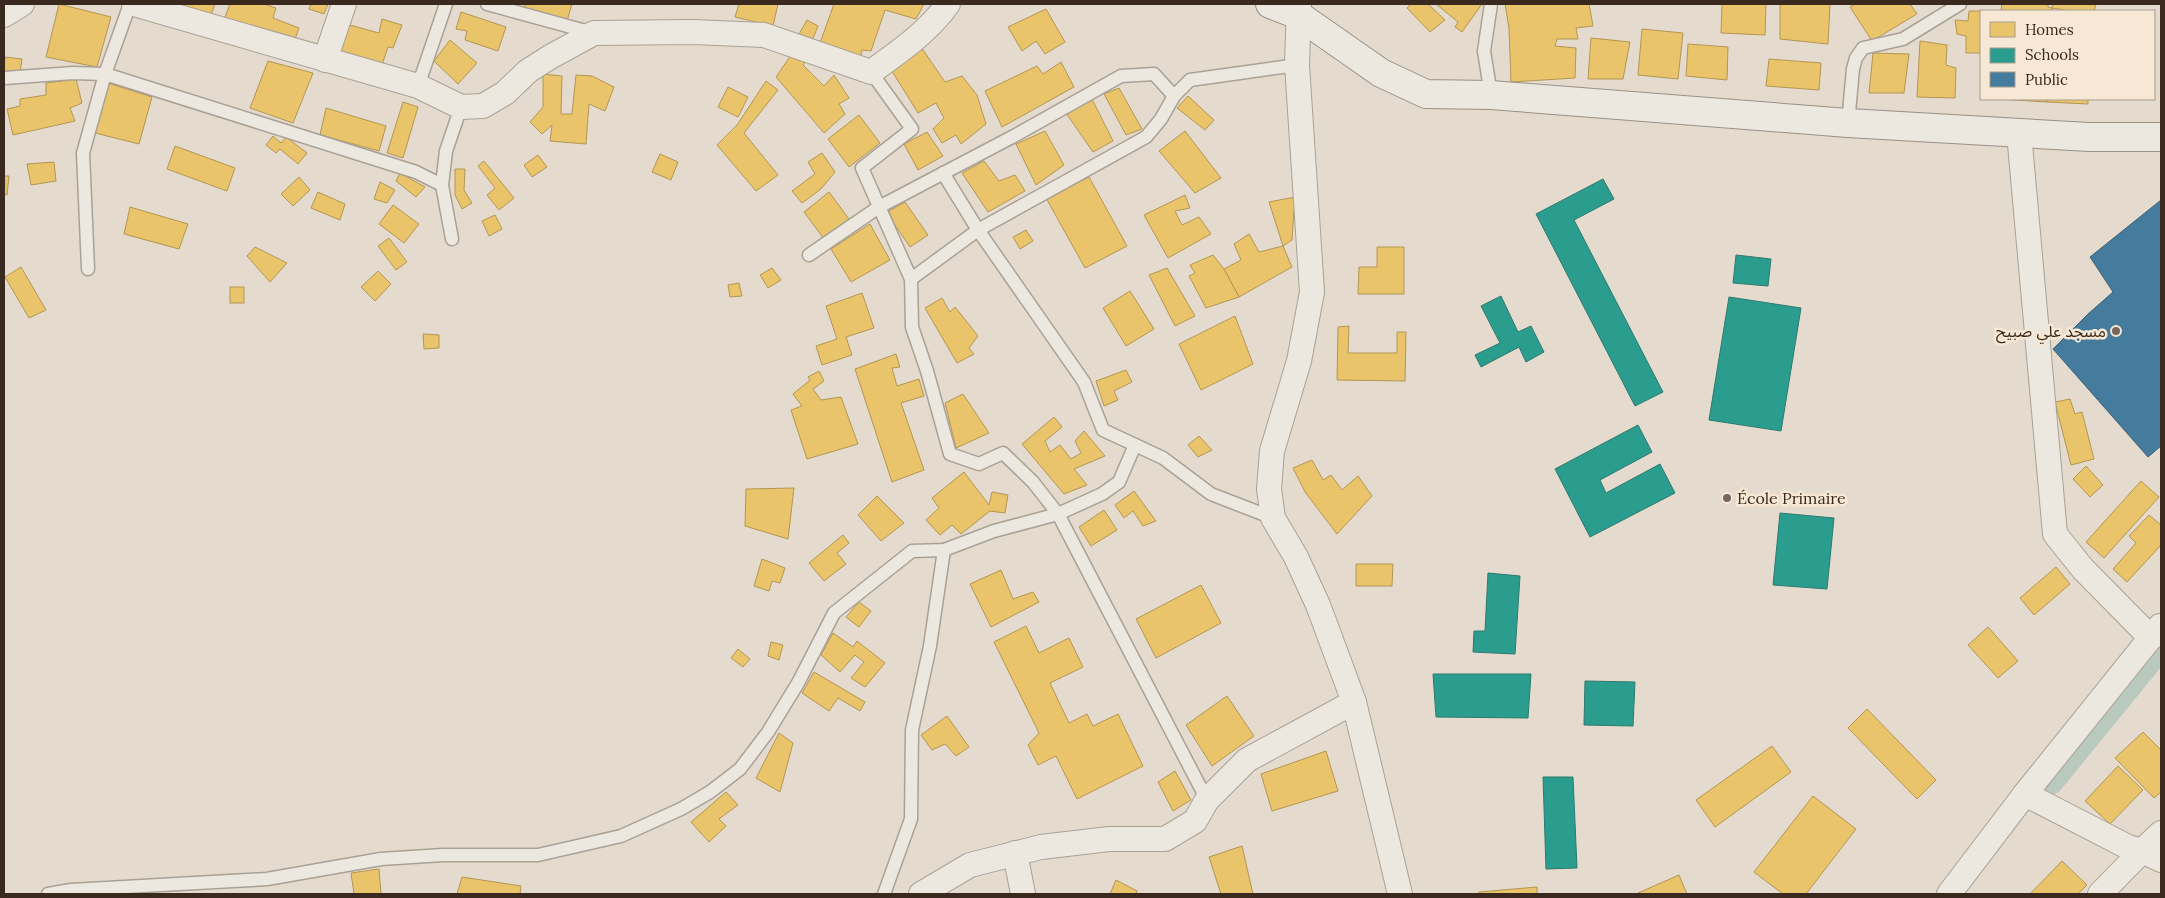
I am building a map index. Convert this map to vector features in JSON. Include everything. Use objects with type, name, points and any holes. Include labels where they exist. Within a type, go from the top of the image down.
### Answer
[{"type":"street","points":[[4,15],[22,4]]},
{"type":"street","points":[[134,4],[418,86],[461,107],[482,106],[505,93],[528,71],[594,33],[693,32],[764,35],[871,72],[915,40],[942,13],[948,4]]},
{"type":"street","points":[[325,60],[344,4]]},
{"type":"street","points":[[1270,4],[1299,9],[1381,73],[1426,94],[1491,95],[1848,124],[2089,137],[2161,137]]},
{"type":"street","points":[[1299,9],[1297,65],[1312,292],[1299,361],[1272,451],[1269,489],[1273,518],[1296,557],[1318,605],[1354,702],[1400,894]]},
{"type":"street","points":[[1949,894],[2025,794],[2156,631],[2083,569],[2055,534],[2018,133]]},
{"type":"street","points":[[921,894],[970,866],[1041,846],[1109,839],[1165,839],[1195,821],[1207,800],[1247,760],[1354,702]]},
{"type":"street","points":[[2025,794],[2128,847],[2152,856]]},
{"type":"street","points":[[2100,894],[2152,856],[2161,833]]},
{"type":"street","points":[[1015,853],[1023,894]]},
{"type":"lane","points":[[88,269],[83,153],[105,74],[130,4]]},
{"type":"lane","points":[[418,86],[446,4]]},
{"type":"lane","points":[[487,4],[594,33]]},
{"type":"lane","points":[[1490,4],[1484,52],[1491,95]]},
{"type":"lane","points":[[1848,124],[1853,69],[1856,58],[1864,48],[1903,39],[1960,4]]},
{"type":"lane","points":[[911,279],[978,230],[1146,137],[1161,119],[1174,96],[1190,80],[1297,65]]},
{"type":"lane","points":[[871,72],[912,129],[862,168],[911,279],[912,327],[927,371],[950,454],[979,464],[1003,453],[1033,482],[1058,514],[1207,800]]},
{"type":"lane","points":[[4,78],[73,73],[105,74],[416,172],[442,185]]},
{"type":"lane","points":[[809,255],[879,207],[1121,76],[1154,74],[1174,96]]},
{"type":"lane","points":[[452,239],[442,185],[446,151],[461,107]]},
{"type":"lane","points":[[943,173],[978,230],[1084,382],[1103,430],[1162,458],[1211,494],[1273,518]]},
{"type":"lane","points":[[48,894],[71,890],[267,879],[381,859],[443,855],[538,855],[621,836],[681,809],[740,769],[768,732],[798,683],[834,613],[912,551],[944,550],[994,531],[1058,514],[1102,494],[1119,482],[1135,445]]},
{"type":"lane","points":[[884,894],[911,819],[912,730],[930,646],[944,550]]},
{"type":"building: Homes","points":[[59,4],[111,17],[97,67],[46,57]]},
{"type":"building: Homes","points":[[172,4],[215,4],[211,15]]},
{"type":"building: Homes","points":[[230,4],[264,4],[276,8],[273,18],[299,28],[294,42],[224,20]]},
{"type":"building: Homes","points":[[311,4],[328,4],[324,14],[309,9]]},
{"type":"building: Homes","points":[[525,4],[572,4],[567,21],[524,8]]},
{"type":"building: Homes","points":[[739,4],[778,4],[773,26],[735,17]]},
{"type":"building: Homes","points":[[834,4],[924,4],[916,19],[885,10],[871,51],[862,50],[860,60],[819,46]]},
{"type":"building: Homes","points":[[1411,4],[1428,4],[1445,20],[1430,32],[1407,8]]},
{"type":"building: Homes","points":[[1436,4],[1482,4],[1462,32],[1455,27],[1458,22]]},
{"type":"building: Homes","points":[[1505,4],[1589,4],[1593,26],[1576,28],[1578,39],[1557,39],[1555,46],[1576,48],[1575,78],[1511,82],[1509,28]]},
{"type":"building: Homes","points":[[1722,4],[1766,4],[1765,35],[1721,33]]},
{"type":"building: Homes","points":[[1780,4],[1830,4],[1828,44],[1780,39]]},
{"type":"building: Homes","points":[[1855,4],[1910,4],[1917,14],[1872,41],[1850,7]]},
{"type":"building: Homes","points":[[2002,4],[2048,4],[2048,7],[2052,8],[2052,10],[2001,10]]},
{"type":"building: Homes","points":[[2053,4],[2096,4],[2094,10],[2052,8]]},
{"type":"building: Homes","points":[[1046,9],[1065,42],[1045,54],[1036,41],[1022,51],[1008,27]]},
{"type":"building: Homes","points":[[1969,11],[1980,11],[1980,53],[1966,53],[1966,36],[1957,34],[1955,20],[1968,21]]},
{"type":"building: Homes","points":[[461,12],[506,27],[498,51],[465,40],[467,31],[456,29]]},
{"type":"building: Homes","points":[[382,19],[402,25],[393,48],[388,47],[381,68],[336,56],[346,24],[379,33]]},
{"type":"building: Homes","points":[[807,20],[818,26],[812,41],[798,36]]},
{"type":"building: Homes","points":[[1642,29],[1683,33],[1678,79],[1638,75]]},
{"type":"building: Homes","points":[[1591,38],[1630,42],[1623,79],[1588,79]]},
{"type":"building: Homes","points":[[450,40],[477,63],[458,84],[434,61]]},
{"type":"building: Homes","points":[[1920,41],[1947,45],[1946,65],[1956,68],[1955,98],[1917,97]]},
{"type":"building: Homes","points":[[1688,44],[1728,47],[1727,80],[1686,76]]},
{"type":"building: Homes","points":[[921,47],[945,82],[962,76],[977,95],[986,124],[961,144],[956,135],[942,143],[933,129],[944,118],[936,103],[918,113],[890,68]]},
{"type":"building: Homes","points":[[793,52],[808,58],[803,65],[824,86],[834,75],[849,98],[839,104],[845,114],[824,133],[776,77]]},
{"type":"building: Homes","points":[[1873,53],[1909,54],[1904,93],[1869,93]]},
{"type":"building: Homes","points":[[5,57],[22,59],[20,73],[4,71]]},
{"type":"building: Homes","points":[[1769,59],[1821,63],[1819,90],[1766,86]]},
{"type":"building: Homes","points":[[268,61],[313,73],[293,123],[250,108]]},
{"type":"building: Homes","points":[[1061,62],[1074,87],[1002,127],[985,91],[1037,66],[1043,74]]},
{"type":"building: Homes","points":[[543,74],[562,76],[561,114],[572,114],[576,75],[592,76],[614,87],[605,111],[589,104],[586,144],[550,141],[552,125],[542,134],[530,122],[543,107]]},
{"type":"building: Homes","points":[[76,79],[82,103],[70,108],[75,121],[13,135],[7,109],[20,106],[20,99],[46,95],[46,83]]},
{"type":"building: Homes","points":[[766,81],[778,90],[744,133],[778,175],[756,191],[717,145],[737,125]]},
{"type":"building: Homes","points":[[108,83],[152,97],[139,144],[95,133]]},
{"type":"building: Homes","points":[[728,87],[748,97],[738,117],[718,107]]},
{"type":"building: Homes","points":[[1119,88],[1142,129],[1126,135],[1104,94]]},
{"type":"building: Homes","points":[[1188,96],[1214,120],[1205,130],[1177,108]]},
{"type":"building: Homes","points":[[1092,99],[1113,141],[1093,152],[1066,113]]},
{"type":"building: Homes","points":[[2014,100],[2047,100],[2047,102]]},
{"type":"building: Homes","points":[[2047,100],[2088,100],[2088,104],[2047,102]]},
{"type":"building: Homes","points":[[403,102],[418,107],[403,158],[387,153]]},
{"type":"building: Homes","points":[[326,108],[386,126],[379,151],[320,135]]},
{"type":"building: Homes","points":[[859,115],[880,143],[849,167],[828,139]]},
{"type":"building: Homes","points":[[1045,131],[1064,165],[1036,185],[1016,144]]},
{"type":"building: Homes","points":[[1185,131],[1221,178],[1195,193],[1159,151]]},
{"type":"building: Homes","points":[[927,132],[943,156],[918,170],[904,144]]},
{"type":"building: Homes","points":[[273,136],[281,143],[286,137],[307,153],[298,164],[280,149],[276,153],[266,145]]},
{"type":"building: Homes","points":[[175,146],[235,168],[227,191],[167,169]]},
{"type":"building: Homes","points":[[822,153],[835,172],[821,189],[802,203],[792,191],[815,174],[808,162]]},
{"type":"building: Homes","points":[[660,154],[678,162],[671,180],[652,172]]},
{"type":"building: Homes","points":[[538,155],[547,167],[532,177],[524,165]]},
{"type":"building: Homes","points":[[484,161],[514,198],[499,210],[487,195],[495,188],[478,166]]},
{"type":"building: Homes","points":[[984,161],[999,181],[1015,175],[1025,191],[988,212],[962,173]]},
{"type":"building: Homes","points":[[54,162],[56,181],[31,185],[27,164]]},
{"type":"building: Homes","points":[[455,169],[465,169],[464,190],[472,203],[462,209],[455,195]]},
{"type":"building: Homes","points":[[400,173],[425,187],[416,197],[396,181]]},
{"type":"building: Homes","points":[[4,176],[9,176],[7,195],[4,194]]},
{"type":"building: Homes","points":[[299,177],[310,190],[293,206],[281,194]]},
{"type":"building: Homes","points":[[1089,177],[1127,246],[1085,268],[1046,198]]},
{"type":"building: Homes","points":[[380,182],[395,190],[387,203],[374,199]]},
{"type":"building: Homes","points":[[318,192],[345,204],[340,220],[311,208]]},
{"type":"building: Homes","points":[[829,192],[849,219],[824,239],[804,212]]},
{"type":"building: Homes","points":[[1185,195],[1190,208],[1175,211],[1182,225],[1199,217],[1211,234],[1168,258],[1144,215]]},
{"type":"building: Homes","points":[[1295,197],[1292,240],[1283,246],[1269,202]]},
{"type":"building: Homes","points":[[905,202],[928,235],[910,247],[893,222],[889,211]]},
{"type":"building: Homes","points":[[393,205],[419,224],[404,243],[379,224]]},
{"type":"building: Homes","points":[[130,207],[188,224],[179,249],[124,234]]},
{"type":"building: Homes","points":[[495,215],[502,229],[489,236],[482,221]]},
{"type":"building: Homes","points":[[870,224],[890,260],[851,282],[831,249]]},
{"type":"building: Homes","points":[[1026,230],[1033,241],[1020,249],[1013,237]]},
{"type":"building: Homes","points":[[1249,234],[1259,252],[1283,246],[1292,267],[1239,297],[1224,269],[1241,260],[1234,244]]},
{"type":"building: Homes","points":[[389,238],[407,262],[396,270],[378,246]]},
{"type":"building: Homes","points":[[255,247],[287,263],[270,282],[247,256]]},
{"type":"building: Homes","points":[[1377,247],[1404,247],[1404,294],[1358,294],[1359,267],[1377,267]]},
{"type":"building: Homes","points":[[1213,255],[1224,269],[1239,297],[1206,308],[1189,276],[1195,273],[1190,265]]},
{"type":"building: Homes","points":[[21,267],[46,310],[29,318],[5,277]]},
{"type":"building: Homes","points":[[772,268],[781,280],[768,288],[760,275]]},
{"type":"building: Homes","points":[[1167,268],[1195,316],[1175,326],[1149,275]]},
{"type":"building: Homes","points":[[378,271],[391,284],[375,301],[361,287]]},
{"type":"building: Homes","points":[[739,283],[742,296],[730,297],[728,285]]},
{"type":"building: Homes","points":[[230,287],[244,287],[244,303],[230,303]]},
{"type":"building: Homes","points":[[1130,291],[1154,329],[1126,346],[1103,308]]},
{"type":"building: Homes","points":[[862,293],[874,328],[846,337],[852,355],[822,365],[816,346],[837,339],[826,306]]},
{"type":"building: Homes","points":[[942,298],[950,312],[955,307],[978,336],[969,348],[974,354],[957,363],[925,308]]},
{"type":"building: Homes","points":[[1235,316],[1253,364],[1201,390],[1179,344]]},
{"type":"building: Homes","points":[[1349,326],[1348,353],[1397,353],[1397,332],[1406,332],[1405,381],[1337,380],[1338,327]]},
{"type":"building: Homes","points":[[423,334],[439,335],[439,348],[424,349]]},
{"type":"building: Homes","points":[[896,354],[900,367],[892,368],[897,386],[919,379],[924,396],[901,403],[924,470],[892,482],[855,369]]},
{"type":"building: Homes","points":[[1126,370],[1132,382],[1114,391],[1118,400],[1104,406],[1096,381]]},
{"type":"building: Homes","points":[[819,371],[824,381],[813,389],[821,400],[841,397],[858,444],[807,459],[791,410],[802,406],[793,394],[810,380],[808,377]]},
{"type":"building: Homes","points":[[963,394],[989,433],[956,448],[945,403]]},
{"type":"building: Homes","points":[[2070,399],[2075,414],[2082,412],[2094,459],[2071,465],[2055,402]]},
{"type":"building: Homes","points":[[1054,417],[1062,427],[1045,441],[1050,452],[1060,445],[1071,459],[1081,453],[1075,441],[1084,431],[1105,456],[1074,469],[1087,485],[1064,494],[1022,444]]},
{"type":"building: Homes","points":[[1199,436],[1212,450],[1198,457],[1188,445]]},
{"type":"building: Homes","points":[[1312,460],[1323,480],[1331,475],[1342,490],[1358,476],[1372,496],[1337,534],[1305,492],[1293,468]]},
{"type":"building: Homes","points":[[2086,466],[2103,485],[2090,497],[2073,479]]},
{"type":"building: Homes","points":[[964,472],[989,505],[992,492],[1008,495],[1005,513],[990,511],[961,534],[952,525],[940,535],[926,520],[939,508],[932,498]]},
{"type":"building: Homes","points":[[2141,481],[2159,497],[2104,558],[2086,542]]},
{"type":"building: Homes","points":[[794,488],[788,539],[745,526],[746,489]]},
{"type":"building: Homes","points":[[1134,491],[1156,521],[1143,526],[1133,511],[1124,518],[1115,505]]},
{"type":"building: Homes","points":[[877,496],[904,523],[881,541],[858,515]]},
{"type":"building: Homes","points":[[1104,510],[1117,530],[1091,546],[1079,527]]},
{"type":"building: Homes","points":[[2149,515],[2161,525],[2161,545],[2127,582],[2113,569],[2136,543],[2129,536]]},
{"type":"building: Homes","points":[[843,535],[849,543],[837,553],[846,564],[824,581],[809,563]]},
{"type":"building: Homes","points":[[762,559],[785,568],[780,583],[772,581],[769,591],[754,586]]},
{"type":"building: Homes","points":[[1356,564],[1393,564],[1392,586],[1356,586]]},
{"type":"building: Homes","points":[[2056,567],[2070,584],[2034,615],[2020,598]]},
{"type":"building: Homes","points":[[1001,570],[1013,599],[1033,592],[1039,602],[991,627],[970,584]]},
{"type":"building: Homes","points":[[1201,585],[1221,623],[1156,658],[1136,619]]},
{"type":"building: Homes","points":[[859,602],[871,611],[859,627],[846,617]]},
{"type":"building: Homes","points":[[1026,626],[1039,653],[1069,638],[1083,667],[1050,683],[1069,723],[1087,714],[1093,726],[1118,714],[1143,766],[1077,799],[1056,756],[1038,765],[1028,745],[1039,733],[994,642]]},
{"type":"building: Homes","points":[[1988,627],[2018,661],[1998,678],[1968,645]]},
{"type":"building: Homes","points":[[833,633],[853,647],[857,641],[885,663],[865,687],[851,678],[864,662],[855,655],[840,672],[821,655]]},
{"type":"building: Homes","points":[[771,642],[783,645],[779,660],[768,656]]},
{"type":"building: Homes","points":[[738,649],[750,659],[743,667],[731,658]]},
{"type":"building: Homes","points":[[814,672],[865,702],[860,711],[838,698],[829,711],[802,693]]},
{"type":"building: Homes","points":[[1227,696],[1254,736],[1212,766],[1186,725]]},
{"type":"building: Homes","points":[[1867,709],[1936,780],[1917,799],[1848,728]]},
{"type":"building: Homes","points":[[947,716],[969,747],[956,756],[945,744],[932,750],[921,735]]},
{"type":"building: Homes","points":[[2143,732],[2161,750],[2161,792],[2154,798],[2115,758]]},
{"type":"building: Homes","points":[[779,733],[793,743],[780,792],[756,778]]},
{"type":"building: Homes","points":[[1772,746],[1791,772],[1715,827],[1696,800]]},
{"type":"building: Homes","points":[[1326,751],[1338,791],[1272,811],[1261,774]]},
{"type":"building: Homes","points":[[2118,766],[2143,790],[2110,824],[2085,801]]},
{"type":"building: Homes","points":[[1175,771],[1191,800],[1173,811],[1158,782]]},
{"type":"building: Homes","points":[[726,792],[738,805],[719,819],[726,826],[709,842],[691,822]]},
{"type":"building: Homes","points":[[1813,796],[1856,829],[1806,894],[1783,894],[1754,872]]},
{"type":"building: Homes","points":[[1242,846],[1253,894],[1221,894],[1209,857]]},
{"type":"building: Homes","points":[[2062,861],[2087,885],[2078,894],[2030,894]]},
{"type":"building: Homes","points":[[379,869],[381,894],[354,894],[351,873]]},
{"type":"building: Homes","points":[[1679,875],[1687,894],[1638,894],[1638,893]]},
{"type":"building: Homes","points":[[462,877],[521,886],[520,894],[457,894]]},
{"type":"building: Homes","points":[[1116,880],[1137,891],[1136,894],[1110,894]]},
{"type":"building: Homes","points":[[1537,887],[1537,894],[1479,894],[1479,892]]},
{"type":"building: Schools","points":[[1603,179],[1614,199],[1574,220],[1663,392],[1635,406],[1536,214]]},
{"type":"building: Schools","points":[[1736,255],[1771,259],[1768,286],[1733,283]]},
{"type":"building: Schools","points":[[1501,296],[1518,332],[1531,326],[1544,352],[1526,362],[1519,347],[1481,367],[1475,355],[1500,343],[1481,306]]},
{"type":"building: Schools","points":[[1729,297],[1801,308],[1781,431],[1709,420]]},
{"type":"building: Schools","points":[[1638,425],[1652,452],[1600,480],[1606,493],[1660,464],[1675,493],[1590,537],[1555,469]]},
{"type":"building: Schools","points":[[1780,513],[1834,518],[1827,589],[1773,585]]},
{"type":"building: Schools","points":[[1488,573],[1520,576],[1515,654],[1473,652],[1474,631],[1485,631]]},
{"type":"building: Schools","points":[[1433,674],[1531,674],[1528,718],[1436,717]]},
{"type":"building: Schools","points":[[1585,681],[1635,682],[1633,726],[1584,725]]},
{"type":"building: Schools","points":[[1543,777],[1573,777],[1577,868],[1546,869]]},
{"type":"building: Public","name":"مسجد علي صبيح","points":[[2161,200],[2161,446],[2148,457],[2053,349],[2113,292],[2090,257]]},
{"type":"waterway","points":[[2050,781],[2161,645]]},
{"type":"place","name":"مسجد علي صبيح","points":[[2116,331]]},
{"type":"place","name":"École Primaire","points":[[1727,498]]}]
